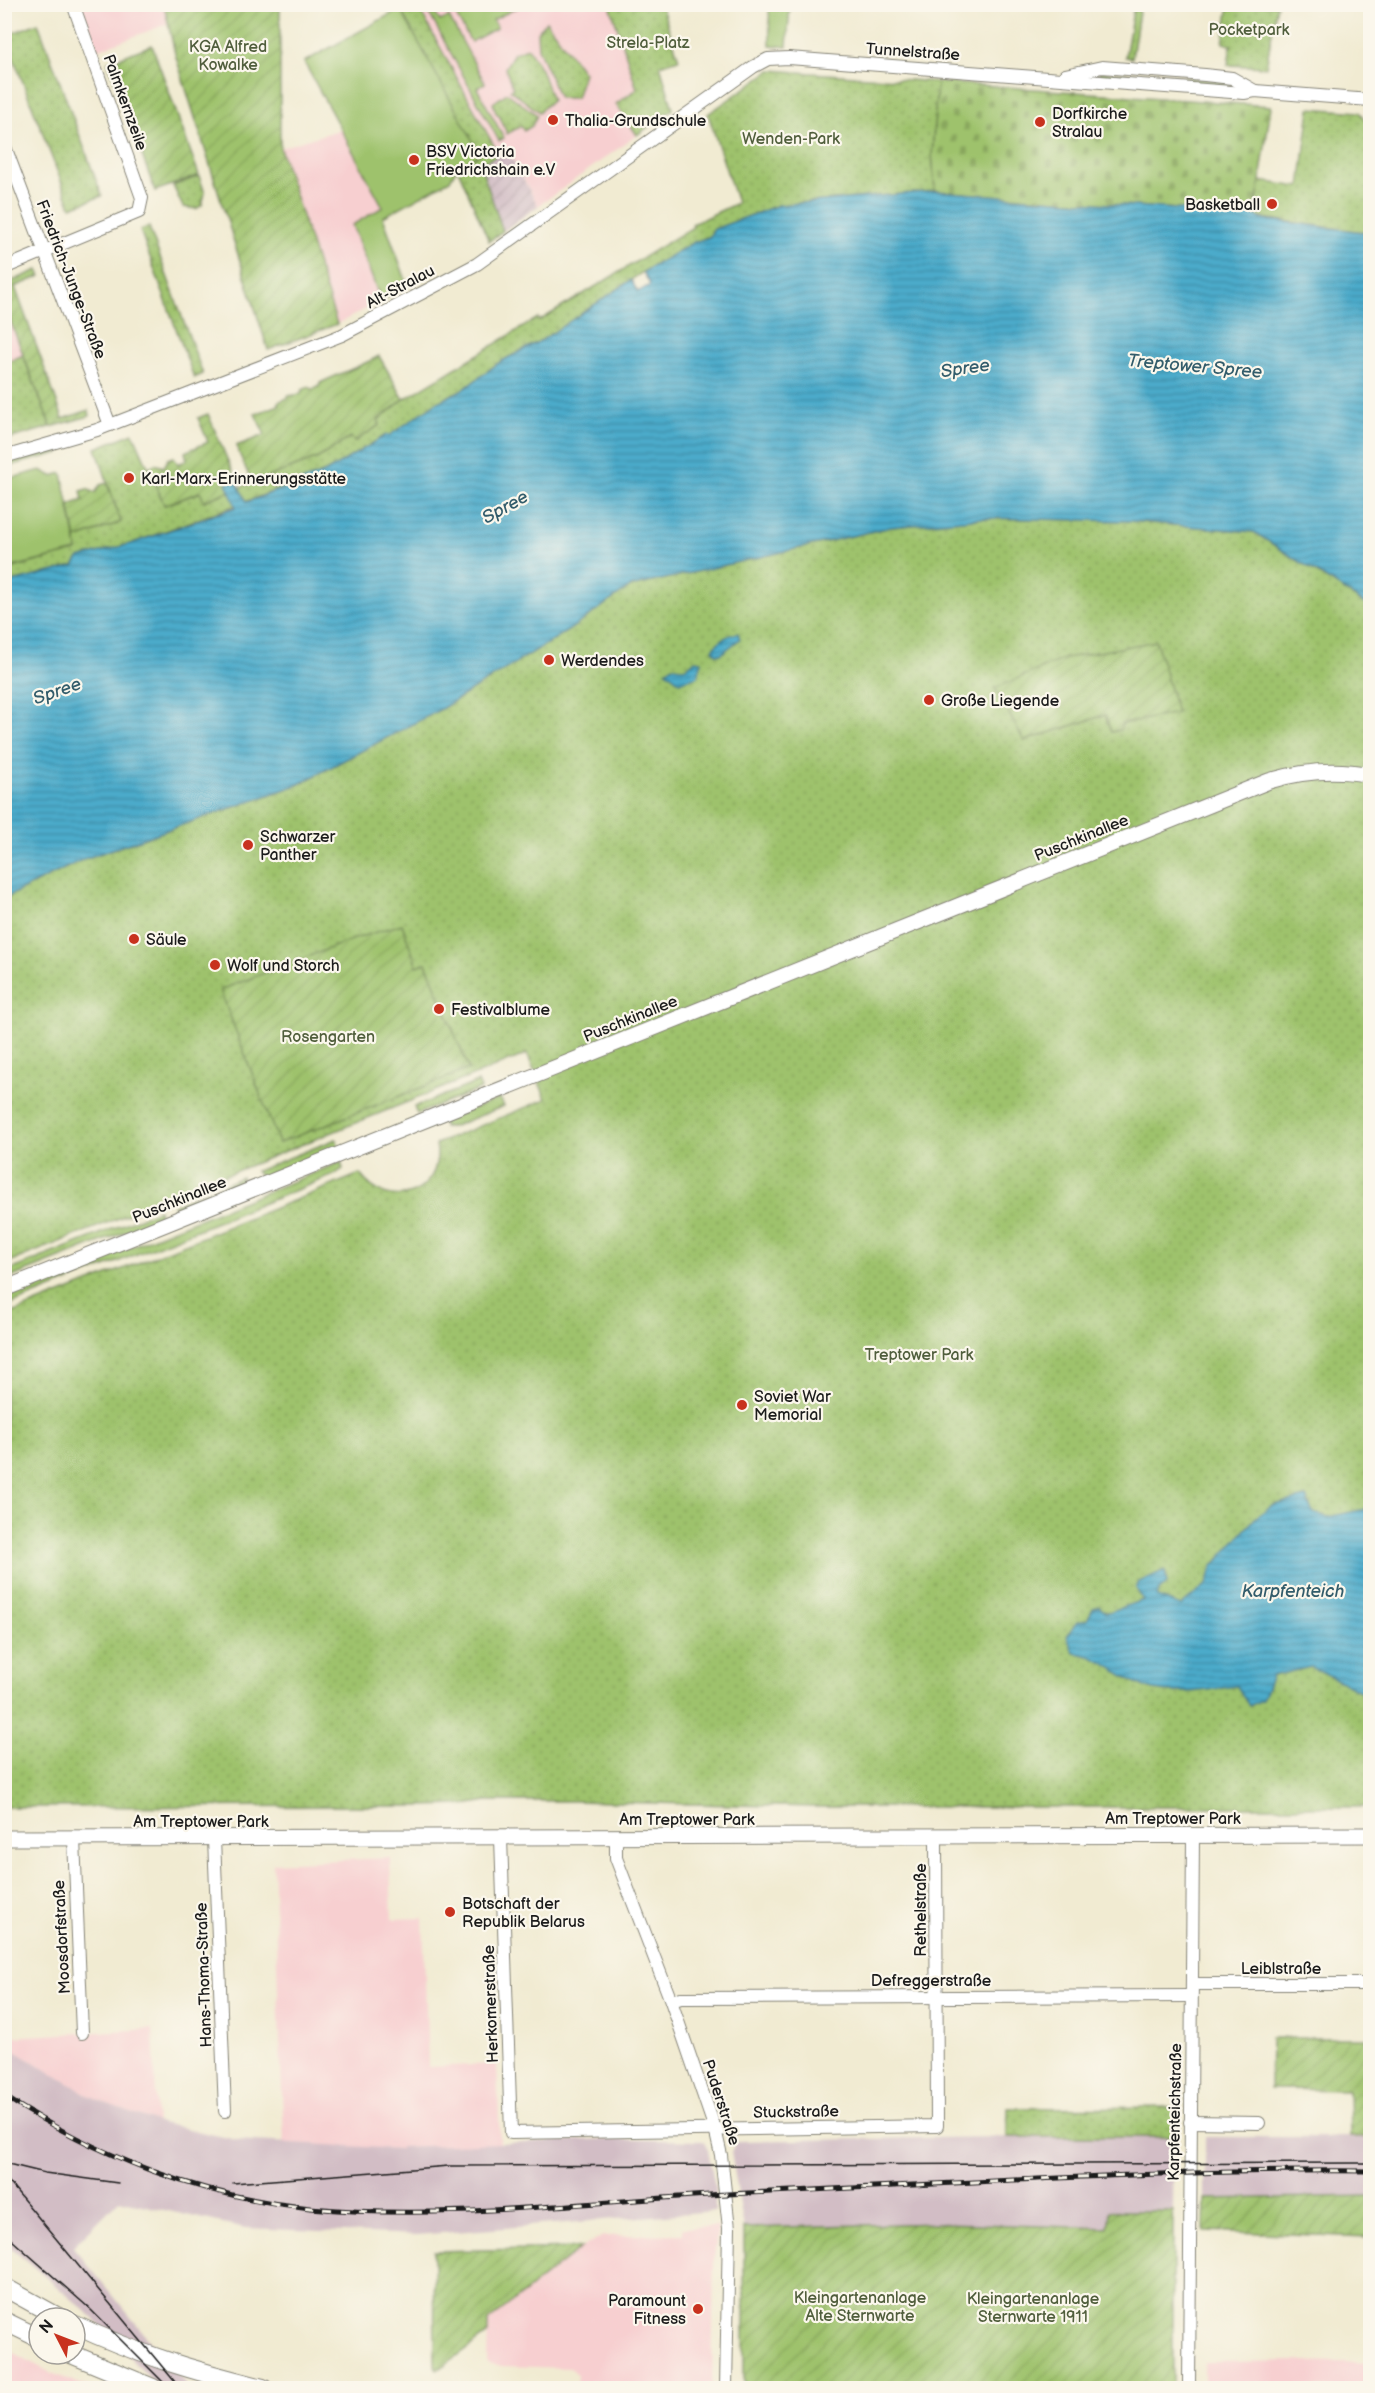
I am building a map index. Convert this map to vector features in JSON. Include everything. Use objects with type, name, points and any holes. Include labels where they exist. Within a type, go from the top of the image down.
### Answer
[{"type":"highway","points":[[4,2287],[38,2306]]},
{"type":"highway","points":[[4,2321],[27,2332]]},
{"type":"highway","points":[[87,2330],[144,2355],[190,2370],[263,2388]]},
{"type":"highway","points":[[87,2361],[153,2388]]},
{"type":"main road","name":"Puschkinallee","points":[[4,1289],[1269,782],[1299,773],[1330,770],[1371,775]]},
{"type":"main road","name":"Am Treptower Park","points":[[4,1838],[1371,1835]]},
{"type":"street","name":"Palmkernzeile","points":[[45,251],[139,212],[142,198],[73,4]]},
{"type":"street","name":"Tunnelstraße","points":[[768,59],[789,58],[1055,77],[1102,68],[1225,76],[1255,91],[1371,100]]},
{"type":"street","name":"Alt-Stralau","points":[[4,457],[110,425],[342,335],[477,264],[753,67],[768,59]]},
{"type":"street","name":"Friedrich-Junge-Straße","points":[[4,144],[110,425]]},
{"type":"street","points":[[4,268],[45,251]]},
{"type":"street","name":"Karpfenteichstraße","points":[[1190,2388],[1193,1836]]},
{"type":"street","name":"Rethelstraße","points":[[936,1837],[937,2126]]},
{"type":"street","name":"Herkomerstraße","points":[[501,1838],[511,2133]]},
{"type":"street","name":"Puderstraße","points":[[616,1838],[616,1858],[716,2129],[728,2209],[726,2388]]},
{"type":"street","name":"Moosdorfstraße","points":[[74,1839],[82,2033]]},
{"type":"street","name":"Hans-Thoma-Straße","points":[[214,1839],[225,2111]]},
{"type":"street","name":"Leiblstraße","points":[[1192,1990],[1371,1984]]},
{"type":"street","name":"Defreggerstraße","points":[[670,2001],[681,1998],[937,1996],[1192,1990]]},
{"type":"street","points":[[1190,2122],[1259,2123]]},
{"type":"street","name":"Stuckstraße","points":[[511,2133],[937,2126]]},
{"type":"shaded area","points":[[81,5],[164,5],[167,24],[97,50]]},
{"type":"shaded area","name":"Thalia-Grundschule","points":[[417,5],[610,5],[637,90],[616,105],[637,135],[538,206],[509,151],[499,155]]},
{"type":"shaded area","points":[[342,129],[384,208],[352,226],[381,301],[337,324],[280,148]]},
{"type":"shaded area","points":[[508,151],[538,206],[503,231],[480,164]]},
{"type":"shaded area","points":[[4,308],[23,355],[5,363],[4,362]]},
{"type":"shaded area","points":[[390,1858],[392,1919],[423,1918],[428,2067],[497,2064],[500,2144],[401,2147],[400,2149],[284,2144],[273,1863]]},
{"type":"shaded area","points":[[153,2029],[157,2122],[97,2100],[10,2048],[10,2037]]},
{"type":"shaded area","points":[[10,2048],[97,2100],[157,2122],[237,2140],[400,2149],[400,2147],[603,2139],[703,2141],[708,2150],[715,2188],[715,2211],[417,2235],[245,2228],[119,2200],[73,2247],[189,2388],[159,2388],[87,2312],[87,2306],[80,2306],[5,2243],[4,2052],[10,2056]]},
{"type":"shaded area","points":[[1076,2136],[1174,2137],[1173,2211],[1111,2211],[1108,2228],[941,2223],[744,2228],[731,2152],[736,2141]]},
{"type":"shaded area","points":[[1205,2137],[1370,2137],[1370,2196],[1205,2199]]},
{"type":"shaded area","points":[[718,2227],[714,2258],[712,2388],[576,2388],[577,2375],[570,2368],[502,2366],[487,2363],[488,2321],[581,2248],[603,2236],[683,2234],[683,2228]]},
{"type":"shaded area","points":[[4,2348],[27,2360],[27,2366],[38,2366],[91,2388],[5,2388]]},
{"type":"shaded area","points":[[1204,2362],[1370,2363],[1370,2388],[1204,2388]]},
{"type":"green space","name":"KGA Alfred Kowalke","points":[[164,5],[280,5],[280,148],[337,324],[268,350],[175,54]]},
{"type":"green space","name":"BSV Victoria Friedrichshain e.V","points":[[398,5],[490,150],[457,167],[450,180],[383,217],[408,286],[381,301],[352,225],[383,207],[304,62],[400,9]]},
{"type":"green space","points":[[398,5],[417,5],[499,155],[480,164],[503,231],[489,241],[457,167],[480,154]]},
{"type":"green space","points":[[430,5],[440,21],[449,17],[485,83],[477,88],[504,138],[499,141],[425,6]]},
{"type":"green space","points":[[450,5],[522,5],[493,20],[497,28],[471,42]]},
{"type":"green space","name":"Strela-Platz","points":[[610,5],[661,5],[679,59],[660,65],[673,109],[637,135],[616,104],[637,89]]},
{"type":"green space","points":[[769,5],[790,5],[787,47],[770,45]]},
{"type":"green space","points":[[1134,5],[1140,5],[1132,58],[1125,57]]},
{"type":"green space","name":"Pocketpark","points":[[1229,5],[1277,5],[1266,67],[1228,65],[1231,45],[1223,43]]},
{"type":"green space","points":[[546,21],[584,73],[576,98],[559,98],[538,48],[537,32]]},
{"type":"green space","points":[[38,23],[102,196],[71,207],[5,36]]},
{"type":"green space","points":[[152,45],[199,175],[155,191],[108,62]]},
{"type":"green space","points":[[528,48],[541,69],[552,100],[539,112],[510,90],[513,88],[505,68],[514,53]]},
{"type":"green space","name":"Wenden-Park","points":[[771,70],[937,82],[932,155],[935,191],[779,205],[714,229],[709,237],[694,242],[643,272],[542,340],[500,362],[465,388],[436,403],[390,435],[386,435],[326,472],[130,544],[80,558],[74,566],[5,584],[5,570],[77,551],[76,539],[121,522],[96,448],[133,433],[165,505],[201,492],[204,501],[318,458],[351,436],[354,441],[380,425],[378,420],[404,399],[538,318],[539,321],[693,227],[692,224],[737,203],[708,114]]},
{"type":"green space","points":[[1099,72],[1227,81],[1227,87],[1099,78]]},
{"type":"green space","points":[[937,82],[1271,106],[1255,215],[935,191],[932,155]]},
{"type":"green space","points":[[507,93],[537,115],[532,126],[524,131],[521,126],[507,134],[496,113],[493,103]]},
{"type":"green space","points":[[1310,108],[1359,112],[1370,126],[1370,233],[1255,217],[1260,181],[1300,187]]},
{"type":"green space","points":[[199,176],[205,193],[202,205],[196,209],[183,207],[173,186]]},
{"type":"green space","points":[[149,227],[203,374],[194,378],[140,230]]},
{"type":"green space","points":[[38,270],[41,276],[15,287],[63,419],[89,410],[90,416],[51,427],[5,307],[5,284]]},
{"type":"green space","points":[[23,355],[51,427],[5,440],[5,363]]},
{"type":"green space","points":[[379,356],[404,399],[378,420],[380,425],[354,442],[351,437],[318,458],[252,483],[236,446],[265,435],[255,414],[279,405],[278,402],[288,396],[301,394],[302,390],[309,387],[312,389],[319,387],[320,383]]},
{"type":"green space","points":[[208,414],[239,487],[204,501],[200,492],[164,505],[149,467],[155,464],[164,467],[168,459],[174,457],[178,464],[187,460],[185,452],[208,442],[198,418]]},
{"type":"green space","points":[[57,448],[59,453],[9,466],[8,461]]},
{"type":"green space","points":[[41,470],[52,476],[62,473],[78,551],[5,569],[4,480]]},
{"type":"green space","points":[[107,483],[121,522],[76,539],[69,505],[83,500],[81,491],[87,489],[95,493],[100,485]]},
{"type":"green space","name":"Treptower Park","points":[[982,518],[1130,521],[1254,532],[1370,607],[1370,1807],[815,1807],[487,1801],[465,1805],[417,1806],[5,1807],[5,1316],[360,1174],[372,1186],[385,1194],[412,1193],[424,1186],[432,1175],[437,1161],[436,1144],[546,1099],[527,1054],[5,1264],[5,898],[84,859],[297,785],[441,709],[569,630],[630,587],[891,527]]},
{"type":"green space","points":[[1156,641],[1177,713],[1122,724],[1120,730],[1111,732],[1105,715],[1024,741],[995,688],[1066,658]]},
{"type":"green space","name":"Rosengarten","points":[[402,924],[417,966],[426,963],[469,1069],[279,1143],[220,990],[357,938]]},
{"type":"green space","points":[[478,1082],[481,1089],[417,1114],[414,1107]]},
{"type":"green space","points":[[500,1098],[504,1106],[452,1127],[444,1127],[442,1121]]},
{"type":"green space","points":[[336,1139],[339,1146],[261,1177],[256,1171]]},
{"type":"green space","points":[[341,1162],[343,1169],[334,1175],[5,1307],[5,1297]]},
{"type":"green space","points":[[242,1177],[242,1185],[178,1210],[173,1205]]},
{"type":"green space","points":[[159,1210],[160,1218],[5,1280],[5,1272]]},
{"type":"green space","points":[[1271,2038],[1370,2038],[1370,2137],[1350,2137],[1349,2090],[1270,2089]]},
{"type":"green space","points":[[1175,2107],[1174,2137],[1007,2137],[1008,2108]]},
{"type":"green space","points":[[1370,2196],[1370,2237],[1204,2231],[1205,2199]]},
{"type":"green space","points":[[1110,2211],[1173,2211],[1173,2388],[744,2388],[744,2228],[941,2223],[1108,2228]]},
{"type":"green space","points":[[581,2248],[488,2321],[488,2334],[437,2370],[435,2367],[434,2251]]},
{"type":"water","points":[[935,191],[1255,215],[1261,219],[1370,233],[1370,607],[1254,532],[1130,521],[982,518],[891,527],[630,587],[569,630],[441,709],[297,785],[84,859],[5,898],[5,584],[74,566],[79,558],[130,544],[236,507],[226,483],[235,479],[247,502],[326,472],[386,435],[390,435],[436,403],[465,388],[500,362],[542,340],[631,280],[638,292],[650,285],[643,272],[694,242],[709,237],[714,229],[779,205]]},
{"type":"water","points":[[738,633],[740,639],[721,654],[716,654],[713,649],[718,643]]},
{"type":"water","points":[[695,660],[702,661],[698,676],[680,682],[666,671],[673,666],[685,668]]},
{"type":"water","name":"Karpfenteich","points":[[1306,1497],[1313,1513],[1328,1517],[1370,1508],[1370,1707],[1367,1694],[1311,1667],[1272,1676],[1262,1700],[1249,1706],[1237,1686],[1185,1692],[1154,1690],[1133,1682],[1095,1659],[1074,1653],[1067,1636],[1077,1622],[1087,1620],[1093,1608],[1099,1606],[1106,1613],[1143,1600],[1136,1588],[1139,1582],[1165,1570],[1167,1584],[1159,1590],[1157,1597],[1181,1606],[1207,1584],[1213,1566],[1256,1517],[1271,1506]]},
{"type":"tram line","points":[[4,2163],[45,2173],[118,2183]]},
{"type":"tram line","points":[[233,2183],[449,2166],[1370,2163]]},
{"type":"tram line","points":[[4,2176],[180,2388]]},
{"type":"tram line","points":[[4,2233],[89,2308],[169,2388]]},
{"type":"railway","points":[[4,2096],[39,2118],[113,2155],[190,2184],[269,2202],[310,2208],[362,2211],[467,2211],[728,2194],[1129,2175],[1370,2171]]},
{"type":"place","name":"Thalia-Grundschule","points":[[553,120]]},
{"type":"place","name":"Dorfkirche Stralau","points":[[1040,122]]},
{"type":"place","name":"BSV Victoria Friedrichshain e.V","points":[[414,160]]},
{"type":"place","name":"Basketball","points":[[1272,204]]},
{"type":"place","name":"Karl-Marx-Erinnerungsstätte","points":[[129,478]]},
{"type":"place","name":"Werdendes","points":[[549,660]]},
{"type":"place","name":"Große Liegende","points":[[929,700]]},
{"type":"place","name":"Schwarzer Panther","points":[[248,845]]},
{"type":"place","name":"Säule","points":[[134,939]]},
{"type":"place","name":"Wolf und Storch","points":[[215,965]]},
{"type":"place","name":"Festivalblume","points":[[439,1009]]},
{"type":"place","name":"Soviet War Memorial","points":[[742,1405]]},
{"type":"place","name":"Botschaft der Republik Belarus","points":[[450,1912]]},
{"type":"place","name":"Paramount Fitness","points":[[698,2309]]},
{"type":"water label","name":"Treptower Spree","points":[[1195,366]]},
{"type":"water label","name":"Spree","points":[[965,368]]},
{"type":"water label","name":"Spree","points":[[505,507]]},
{"type":"water label","name":"Spree","points":[[57,691]]},
{"type":"park label","name":"Kleingartenanlage Alte Sternwarte","points":[[860,2306]]},
{"type":"park label","name":"Kleingartenanlage Sternwarte 1911","points":[[1033,2307]]}]
